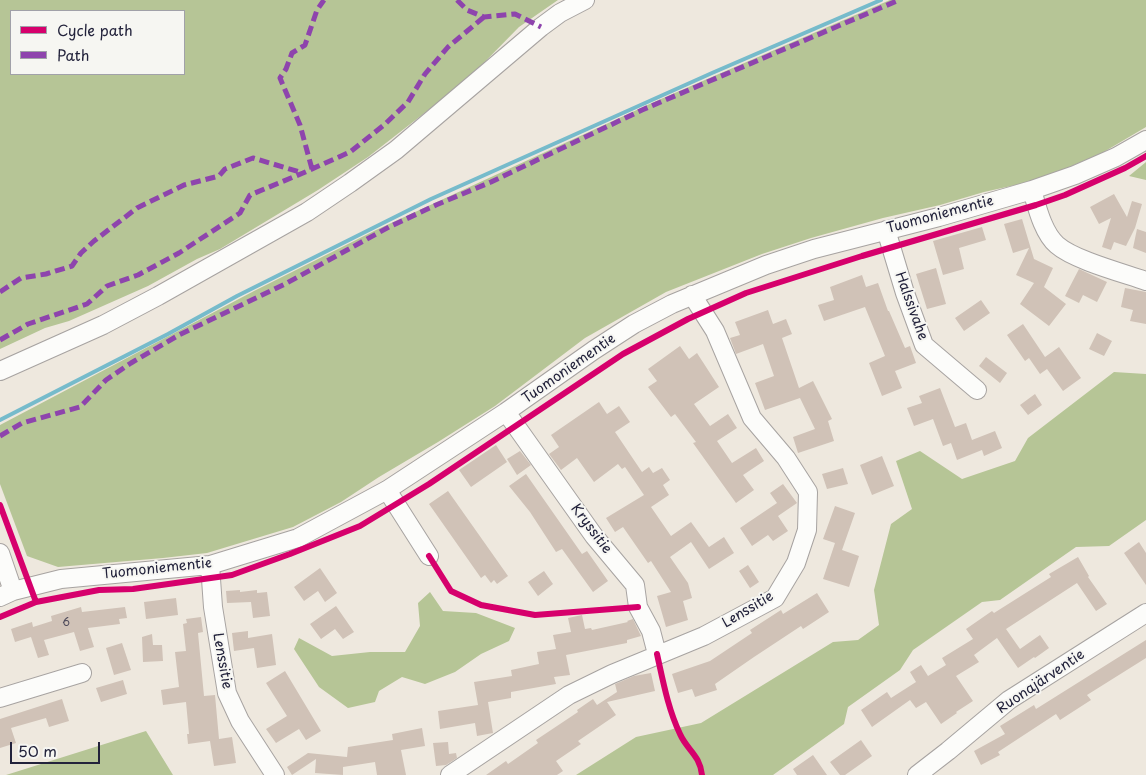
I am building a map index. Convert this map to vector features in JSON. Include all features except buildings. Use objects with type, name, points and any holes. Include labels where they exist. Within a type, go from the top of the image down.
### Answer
[{"type":"street","points":[[0,371],[103,325],[307,212],[396,150],[541,27],[560,13],[585,0]]},
{"type":"street","name":"Tuomoniementie","points":[[7,594],[60,579],[210,565],[298,538],[387,490],[506,412],[594,350],[634,324],[672,304],[719,283],[814,249],[939,217],[1032,190],[1075,175],[1116,157],[1146,140]]},
{"type":"street","points":[[1032,190],[1043,226],[1056,245],[1074,256],[1146,281]]},
{"type":"street","name":"Halssivahe","points":[[886,230],[905,293],[924,345],[977,390]]},
{"type":"street","name":"Lenssitie","points":[[450,775],[569,695],[657,654],[704,636],[775,598],[796,563],[807,530],[808,492],[786,458],[752,418],[715,331],[692,296]]},
{"type":"street","name":"Kryssitie","points":[[506,412],[594,536],[635,585],[638,607],[652,631],[657,654]]},
{"type":"street","points":[[387,490],[429,556]]},
{"type":"street","points":[[0,553],[7,594]]},
{"type":"street","name":"Lenssitie","points":[[210,565],[213,607],[227,694],[240,721],[275,775]]},
{"type":"street","name":"Ruonajärventie","points":[[917,775],[948,752],[1009,700],[1146,613]]},
{"type":"street","points":[[0,698],[82,673]]},
{"type":"green space","points":[[0,0],[558,0],[519,27],[468,79],[368,157],[318,190],[220,249],[197,259],[148,286],[69,321],[45,328],[0,349]]},
{"type":"green space","points":[[890,0],[1146,0],[1146,127],[1102,153],[1029,182],[984,192],[811,238],[762,254],[666,292],[585,338],[495,406],[438,442],[341,502],[293,527],[207,553],[163,558],[58,567],[27,556],[0,484],[0,425],[254,291],[376,230],[654,102]]},
{"type":"green space","points":[[1146,162],[1146,180],[1129,176]]},
{"type":"green space","points":[[1114,372],[1146,374],[1146,520],[1109,546],[1076,547],[1000,600],[982,602],[913,650],[900,670],[848,707],[844,724],[773,775],[576,775],[636,737],[701,723],[833,642],[858,640],[879,625],[874,590],[891,524],[912,509],[896,461],[920,451],[962,479],[1015,461],[1028,438]]},
{"type":"green space","points":[[430,592],[443,611],[476,613],[515,628],[509,641],[481,654],[455,672],[425,684],[402,677],[379,691],[375,702],[348,708],[319,687],[294,649],[299,638],[332,656],[370,652],[405,652],[420,626],[418,603]]},
{"type":"green space","points":[[146,731],[173,775],[6,775]]},
{"type":"waterway","points":[[0,420],[168,334],[237,296],[431,199],[712,73],[881,0]]},
{"type":"marked path","points":[[312,169],[300,125],[280,78],[286,69],[292,53],[305,45],[317,10],[324,0]]},
{"type":"marked path","points":[[457,0],[467,10],[484,17],[515,14],[541,27]]},
{"type":"marked path","points":[[0,436],[22,423],[80,407],[106,380],[179,335],[285,284],[389,227],[491,182],[642,110],[899,0]]},
{"type":"marked path","points":[[0,340],[28,324],[87,304],[107,286],[138,275],[179,253],[240,213],[250,195],[350,152],[384,125],[408,102],[425,74],[448,47],[484,17]]},
{"type":"marked path","points":[[0,292],[21,278],[46,274],[72,266],[81,253],[94,241],[137,208],[184,185],[219,176],[225,169],[253,158],[303,173]]},
{"type":"cycle path","points":[[0,617],[36,602],[99,590],[133,589],[232,575],[360,526],[429,484],[623,354],[688,319],[746,293],[1065,195],[1125,168],[1146,156]]},
{"type":"cycle path","points":[[0,505],[36,602]]},
{"type":"cycle path","points":[[429,556],[451,591],[481,605],[535,615],[638,607]]},
{"type":"cycle path","points":[[657,654],[672,715],[683,740],[699,762],[702,775]]}]
